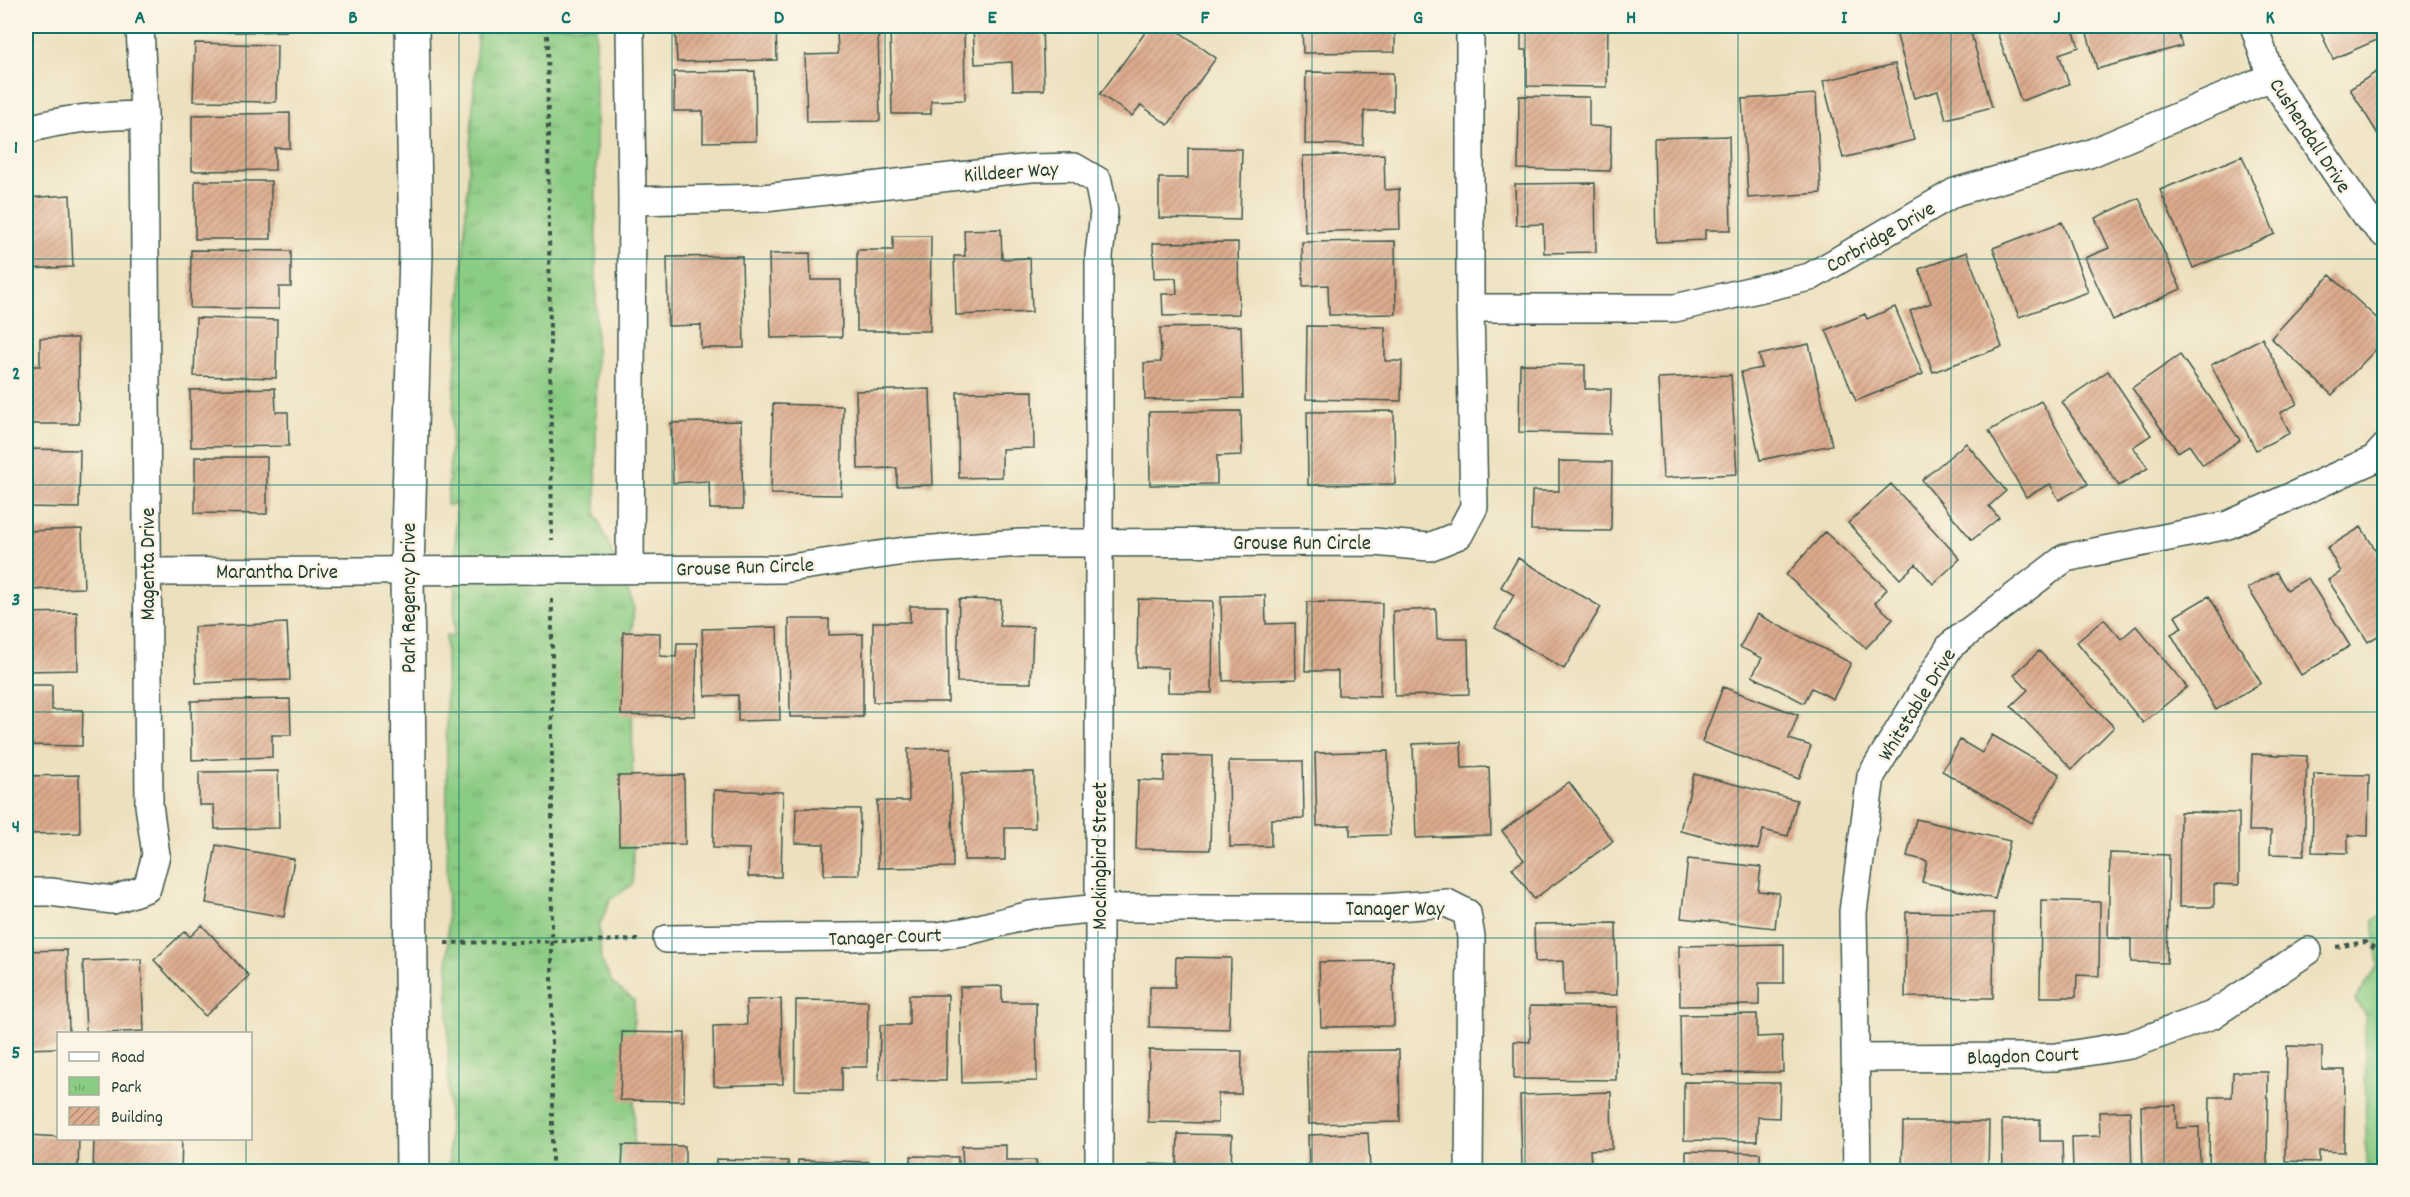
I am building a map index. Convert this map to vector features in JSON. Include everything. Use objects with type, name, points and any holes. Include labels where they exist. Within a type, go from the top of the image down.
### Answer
[{"type":"street","name":"Magenta Drive","points":[[26,892],[50,892],[113,900],[147,888],[156,855],[149,805],[144,115],[140,26]]},
{"type":"street","name":"Park Regency Drive","points":[[412,26],[416,253],[407,570],[413,1172]]},
{"type":"street","points":[[630,26],[632,201],[630,569]]},
{"type":"street","name":"Grouse Run Circle","points":[[407,570],[783,569],[905,551],[965,545],[1098,541],[1374,542],[1429,547],[1459,535],[1474,507],[1470,308],[1470,26]]},
{"type":"street","name":"Cushendall Drive","points":[[2254,26],[2271,77],[2365,215],[2385,234]]},
{"type":"street","name":"Corbridge Drive","points":[[1470,308],[1675,308],[1810,277],[1955,192],[2089,154],[2271,77]]},
{"type":"street","points":[[26,130],[46,124],[97,116],[144,115]]},
{"type":"street","name":"Killdeer Way","points":[[632,201],[764,198],[1031,168],[1074,167],[1098,182],[1104,212],[1099,256],[1098,541]]},
{"type":"street","name":"Whitstable Drive","points":[[1857,1172],[1853,912],[1871,776],[1950,646],[2065,558],[2228,525],[2374,459],[2385,448]]},
{"type":"street","name":"Mockingbird Street","points":[[1098,541],[1099,1172]]},
{"type":"street","name":"Marantha Drive","points":[[148,572],[407,570]]},
{"type":"street","name":"Tanager Way","points":[[1100,908],[1383,908],[1447,903],[1467,913],[1472,959],[1469,993],[1469,1172]]},
{"type":"street","name":"Tanager Court","points":[[667,939],[938,936],[969,931],[1030,915],[1100,908]]},
{"type":"street","name":"Blagdon Court","points":[[1856,1058],[2056,1057],[2130,1045],[2212,1015],[2308,951]]},
{"type":"path","points":[[411,943],[667,939]]},
{"type":"path","points":[[2308,951],[2365,942],[2385,954]]},
{"type":"green space","points":[[478,26],[596,26],[596,514],[634,606],[632,633],[633,884],[610,900],[599,927],[601,960],[613,984],[634,1000],[634,1171],[449,1171],[446,636],[454,637],[456,505],[447,505]]},
{"type":"green space","points":[[2384,915],[2384,1171],[2366,1171],[2365,1015],[2355,1000],[2378,965],[2373,920]]},
{"type":"building","points":[[26,26],[30,26],[33,39],[26,41]]},
{"type":"building","points":[[192,26],[291,26],[291,31],[192,33]]},
{"type":"building","points":[[675,26],[776,26],[777,60],[677,62]]},
{"type":"building","points":[[890,26],[964,26],[965,100],[931,101],[931,114],[892,114]]},
{"type":"building","points":[[973,26],[1042,26],[1044,90],[1013,90],[1012,62],[975,64]]},
{"type":"building","points":[[1150,26],[1171,26],[1216,58],[1168,125],[1141,105],[1132,116],[1100,94]]},
{"type":"building","points":[[1302,26],[1395,26],[1395,52],[1303,53]]},
{"type":"building","points":[[1521,26],[1608,26],[1607,87],[1527,86],[1527,50],[1521,50]]},
{"type":"building","points":[[1919,26],[1969,26],[1992,107],[1946,119],[1938,91],[1914,98],[1896,32]]},
{"type":"building","points":[[1995,26],[2072,26],[2079,47],[2059,54],[2069,84],[2021,101]]},
{"type":"building","points":[[2085,26],[2176,26],[2182,46],[2097,69]]},
{"type":"building","points":[[2318,26],[2384,26],[2384,37],[2333,59]]},
{"type":"building","points":[[878,29],[880,121],[807,122],[805,55],[838,54],[837,30]]},
{"type":"building","points":[[195,43],[277,45],[276,102],[193,101]]},
{"type":"building","points":[[1895,64],[1914,140],[1843,158],[1823,81]]},
{"type":"building","points":[[2384,67],[2384,144],[2350,89]]},
{"type":"building","points":[[755,71],[756,141],[703,142],[703,111],[674,111],[674,72]]},
{"type":"building","points":[[1306,72],[1393,73],[1393,111],[1364,111],[1363,145],[1305,144]]},
{"type":"building","points":[[1816,94],[1821,193],[1748,198],[1742,99]]},
{"type":"building","points":[[1519,96],[1589,97],[1589,126],[1611,127],[1610,171],[1518,169]]},
{"type":"building","points":[[290,113],[290,148],[275,148],[275,170],[192,171],[192,115]]},
{"type":"building","points":[[1729,136],[1731,230],[1705,230],[1705,240],[1656,242],[1654,138]]},
{"type":"building","points":[[1188,148],[1242,149],[1240,220],[1159,218],[1159,178],[1188,178]]},
{"type":"building","points":[[1384,154],[1385,190],[1399,189],[1400,229],[1305,232],[1303,156]]},
{"type":"building","points":[[2242,156],[2275,234],[2193,268],[2160,190]]},
{"type":"building","points":[[195,181],[271,181],[271,239],[195,239]]},
{"type":"building","points":[[1595,183],[1596,252],[1544,253],[1543,224],[1516,225],[1515,184]]},
{"type":"building","points":[[70,195],[73,267],[26,269],[26,198]]},
{"type":"building","points":[[2139,198],[2181,289],[2113,320],[2085,258],[2109,248],[2095,218]]},
{"type":"building","points":[[2062,222],[2088,292],[2019,317],[1993,248]]},
{"type":"building","points":[[1001,229],[1002,259],[1030,258],[1032,312],[956,315],[954,256],[965,256],[964,230]]},
{"type":"building","points":[[893,236],[931,236],[930,331],[857,331],[857,250],[893,250]]},
{"type":"building","points":[[1395,241],[1396,314],[1329,315],[1328,285],[1303,286],[1302,242]]},
{"type":"building","points":[[1238,242],[1239,314],[1163,316],[1162,294],[1177,294],[1176,278],[1154,279],[1153,243]]},
{"type":"building","points":[[191,250],[291,251],[291,287],[279,287],[279,309],[190,308]]},
{"type":"building","points":[[1967,252],[2002,347],[1933,372],[1910,311],[1931,303],[1919,269]]},
{"type":"building","points":[[810,253],[811,280],[841,280],[842,337],[771,338],[769,254]]},
{"type":"building","points":[[742,256],[744,348],[701,348],[701,325],[668,326],[667,257]]},
{"type":"building","points":[[2330,275],[2384,325],[2384,341],[2332,395],[2271,338]]},
{"type":"building","points":[[1895,307],[1923,374],[1856,401],[1826,330],[1865,314],[1867,319]]},
{"type":"building","points":[[196,318],[277,320],[276,378],[194,376]]},
{"type":"building","points":[[1241,326],[1243,398],[1145,400],[1144,363],[1161,362],[1160,328]]},
{"type":"building","points":[[1307,326],[1385,327],[1385,361],[1402,361],[1401,401],[1306,399]]},
{"type":"building","points":[[40,338],[78,338],[79,424],[26,424],[26,366],[40,366]]},
{"type":"building","points":[[2262,338],[2297,404],[2280,413],[2290,433],[2256,450],[2211,365]]},
{"type":"building","points":[[1809,344],[1832,445],[1760,460],[1741,372],[1762,368],[1759,355]]},
{"type":"building","points":[[2180,355],[2240,440],[2203,465],[2189,445],[2178,452],[2132,388]]},
{"type":"building","points":[[1520,364],[1585,365],[1585,389],[1611,389],[1610,434],[1519,432]]},
{"type":"building","points":[[2108,371],[2151,435],[2133,447],[2148,468],[2119,486],[2062,402]]},
{"type":"building","points":[[1731,375],[1737,474],[1663,478],[1658,378]]},
{"type":"building","points":[[275,388],[276,412],[288,412],[289,446],[191,447],[190,390]]},
{"type":"building","points":[[930,389],[933,485],[897,486],[897,468],[858,469],[856,391]]},
{"type":"building","points":[[1033,391],[1034,448],[1002,449],[1002,477],[959,478],[957,392]]},
{"type":"building","points":[[2041,401],[2088,484],[2059,500],[2050,484],[2026,497],[1989,431]]},
{"type":"building","points":[[773,404],[843,406],[841,495],[771,494]]},
{"type":"building","points":[[1241,411],[1242,455],[1217,456],[1217,484],[1150,485],[1149,412]]},
{"type":"building","points":[[1394,411],[1395,484],[1308,485],[1307,412]]},
{"type":"building","points":[[741,421],[743,509],[710,509],[709,481],[673,483],[671,423]]},
{"type":"building","points":[[1966,443],[2006,491],[1989,506],[1999,518],[1972,540],[1922,480]]},
{"type":"building","points":[[26,449],[80,450],[79,508],[26,507]]},
{"type":"building","points":[[195,457],[267,457],[267,514],[195,513]]},
{"type":"building","points":[[1559,461],[1612,462],[1611,531],[1531,530],[1532,491],[1559,491]]},
{"type":"building","points":[[1891,484],[1960,559],[1933,584],[1916,564],[1900,579],[1848,523]]},
{"type":"building","points":[[2361,527],[2384,563],[2384,632],[2368,642],[2328,580],[2341,572],[2327,548]]},
{"type":"building","points":[[82,529],[84,588],[26,590],[26,531]]},
{"type":"building","points":[[1825,532],[1887,589],[1875,603],[1893,619],[1866,648],[1786,575]]},
{"type":"building","points":[[1518,558],[1601,607],[1564,669],[1495,628],[1514,595],[1501,587]]},
{"type":"building","points":[[2276,572],[2287,590],[2308,578],[2350,646],[2301,675],[2248,588]]},
{"type":"building","points":[[1265,595],[1266,624],[1295,623],[1296,679],[1223,681],[1221,596]]},
{"type":"building","points":[[2209,596],[2261,683],[2216,710],[2171,634],[2182,628],[2175,616]]},
{"type":"building","points":[[959,599],[1001,600],[1000,626],[1033,627],[1031,683],[957,682]]},
{"type":"building","points":[[1138,599],[1213,601],[1212,693],[1168,692],[1168,668],[1137,667]]},
{"type":"building","points":[[1307,602],[1382,603],[1380,696],[1338,695],[1338,671],[1305,671]]},
{"type":"building","points":[[910,606],[947,606],[948,702],[873,702],[873,622],[910,622]]},
{"type":"building","points":[[1436,609],[1437,639],[1468,639],[1469,694],[1395,696],[1393,611]]},
{"type":"building","points":[[77,612],[78,670],[26,671],[26,613]]},
{"type":"building","points":[[1757,614],[1851,663],[1833,699],[1812,688],[1804,703],[1752,676],[1762,658],[1740,647]]},
{"type":"building","points":[[789,619],[829,619],[829,635],[863,634],[863,717],[790,717]]},
{"type":"building","points":[[2104,619],[2121,639],[2136,626],[2187,687],[2143,723],[2077,642]]},
{"type":"building","points":[[287,623],[290,680],[196,683],[194,627]]},
{"type":"building","points":[[777,627],[780,720],[738,721],[738,695],[705,696],[702,629]]},
{"type":"building","points":[[623,632],[660,633],[660,656],[676,657],[677,643],[697,643],[695,716],[621,715]]},
{"type":"building","points":[[2039,651],[2114,727],[2072,769],[2011,706],[2028,690],[2014,675]]},
{"type":"building","points":[[26,685],[52,685],[52,710],[83,710],[82,746],[26,745]]},
{"type":"building","points":[[1723,687],[1798,715],[1789,739],[1811,746],[1799,779],[1702,742]]},
{"type":"building","points":[[290,699],[291,735],[272,735],[272,757],[192,760],[191,701]]},
{"type":"building","points":[[1992,735],[2060,774],[2032,823],[1942,771],[1960,740],[1982,753]]},
{"type":"building","points":[[1461,742],[1462,768],[1489,767],[1491,835],[1416,838],[1413,744]]},
{"type":"building","points":[[951,748],[953,867],[878,868],[877,801],[909,801],[908,749]]},
{"type":"building","points":[[1388,751],[1390,835],[1350,836],[1350,825],[1317,826],[1315,753]]},
{"type":"building","points":[[2252,754],[2307,756],[2304,855],[2270,854],[2271,831],[2249,831]]},
{"type":"building","points":[[1165,755],[1212,756],[1210,850],[1136,849],[1138,780],[1164,781]]},
{"type":"building","points":[[1229,761],[1303,761],[1304,818],[1271,819],[1271,846],[1230,847]]},
{"type":"building","points":[[278,771],[279,828],[215,829],[214,805],[199,805],[199,772]]},
{"type":"building","points":[[1034,772],[1035,828],[1005,828],[1005,860],[964,860],[962,773]]},
{"type":"building","points":[[1694,774],[1797,800],[1788,836],[1763,830],[1758,850],[1680,831]]},
{"type":"building","points":[[2314,774],[2369,775],[2368,836],[2348,835],[2348,853],[2312,852]]},
{"type":"building","points":[[79,775],[80,833],[26,834],[26,776]]},
{"type":"building","points":[[684,775],[685,844],[619,845],[618,776]]},
{"type":"building","points":[[1569,782],[1613,841],[1534,899],[1512,868],[1524,860],[1502,831]]},
{"type":"building","points":[[714,790],[783,792],[781,877],[748,877],[749,849],[713,848]]},
{"type":"building","points":[[796,808],[860,809],[859,875],[824,875],[824,844],[795,843]]},
{"type":"building","points":[[2180,812],[2239,813],[2239,885],[2214,884],[2214,907],[2179,907]]},
{"type":"building","points":[[1916,819],[2010,841],[1995,899],[1922,882],[1927,861],[1907,856]]},
{"type":"building","points":[[216,845],[294,859],[284,917],[206,903]]},
{"type":"building","points":[[2110,853],[2169,855],[2167,963],[2131,962],[2131,939],[2108,938]]},
{"type":"building","points":[[1688,859],[1761,867],[1758,891],[1779,893],[1775,928],[1681,918]]},
{"type":"building","points":[[2041,900],[2100,902],[2099,976],[2077,975],[2076,997],[2040,997]]},
{"type":"building","points":[[1906,912],[1994,913],[1993,998],[1905,997]]},
{"type":"building","points":[[1616,923],[1617,995],[1564,995],[1563,961],[1535,962],[1534,924]]},
{"type":"building","points":[[202,925],[249,976],[205,1016],[154,960],[185,931],[190,937]]},
{"type":"building","points":[[1784,944],[1784,983],[1759,983],[1759,1005],[1680,1006],[1679,946]]},
{"type":"building","points":[[67,950],[69,1032],[57,1032],[57,1048],[26,1049],[26,951]]},
{"type":"building","points":[[1176,957],[1231,958],[1229,1029],[1149,1027],[1150,987],[1175,987]]},
{"type":"building","points":[[141,959],[144,1031],[86,1032],[83,961]]},
{"type":"building","points":[[1393,961],[1394,1026],[1321,1027],[1319,962]]},
{"type":"building","points":[[1002,986],[1002,1002],[1036,1002],[1037,1081],[962,1083],[960,987]]},
{"type":"building","points":[[909,995],[948,995],[946,1081],[879,1080],[880,1025],[909,1025]]},
{"type":"building","points":[[781,999],[783,1084],[714,1086],[713,1026],[747,1025],[746,1000]]},
{"type":"building","points":[[796,1000],[868,1001],[867,1067],[842,1067],[842,1091],[795,1090]]},
{"type":"building","points":[[1530,1006],[1617,1007],[1616,1080],[1514,1079],[1514,1041],[1530,1042]]},
{"type":"building","points":[[1757,1014],[1757,1037],[1782,1036],[1783,1072],[1681,1073],[1680,1015]]},
{"type":"building","points":[[622,1032],[685,1033],[684,1101],[620,1100]]},
{"type":"building","points":[[2287,1046],[2322,1047],[2322,1070],[2345,1070],[2344,1152],[2319,1151],[2319,1162],[2285,1161]]},
{"type":"building","points":[[1149,1050],[1242,1051],[1241,1094],[1218,1094],[1218,1123],[1148,1122]]},
{"type":"building","points":[[1399,1050],[1400,1122],[1309,1124],[1307,1051]]},
{"type":"building","points":[[2233,1072],[2268,1072],[2267,1172],[2209,1172],[2210,1097],[2232,1097]]},
{"type":"building","points":[[1684,1082],[1780,1083],[1779,1118],[1758,1117],[1757,1141],[1684,1140]]},
{"type":"building","points":[[1611,1092],[1612,1149],[1590,1150],[1591,1165],[1522,1166],[1520,1095]]},
{"type":"building","points":[[2176,1105],[2177,1128],[2199,1127],[2200,1172],[2143,1172],[2141,1106]]},
{"type":"building","points":[[2130,1111],[2132,1172],[2073,1172],[2072,1137],[2100,1136],[2099,1112]]},
{"type":"building","points":[[2040,1119],[2040,1141],[2062,1141],[2063,1172],[2003,1172],[2002,1120]]},
{"type":"building","points":[[1903,1122],[1989,1122],[1988,1172],[1902,1172]]},
{"type":"building","points":[[1368,1133],[1370,1169],[1398,1168],[1398,1172],[1309,1172],[1308,1135]]},
{"type":"building","points":[[1178,1134],[1232,1135],[1231,1172],[1149,1172],[1149,1164],[1177,1165]]},
{"type":"building","points":[[26,1135],[57,1137],[57,1140],[79,1140],[78,1172],[26,1172]]},
{"type":"building","points":[[94,1140],[182,1140],[181,1172],[93,1172]]},
{"type":"building","points":[[623,1145],[685,1146],[685,1172],[622,1172]]},
{"type":"building","points":[[1006,1145],[1006,1160],[1036,1160],[1037,1172],[963,1172],[962,1146]]},
{"type":"building","points":[[1686,1151],[1760,1153],[1760,1172],[1686,1172]]},
{"type":"building","points":[[911,1156],[958,1157],[958,1172],[911,1172]]},
{"type":"building","points":[[716,1159],[788,1161],[788,1172],[716,1172]]},
{"type":"building","points":[[798,1160],[869,1162],[869,1172],[797,1172]]}]
